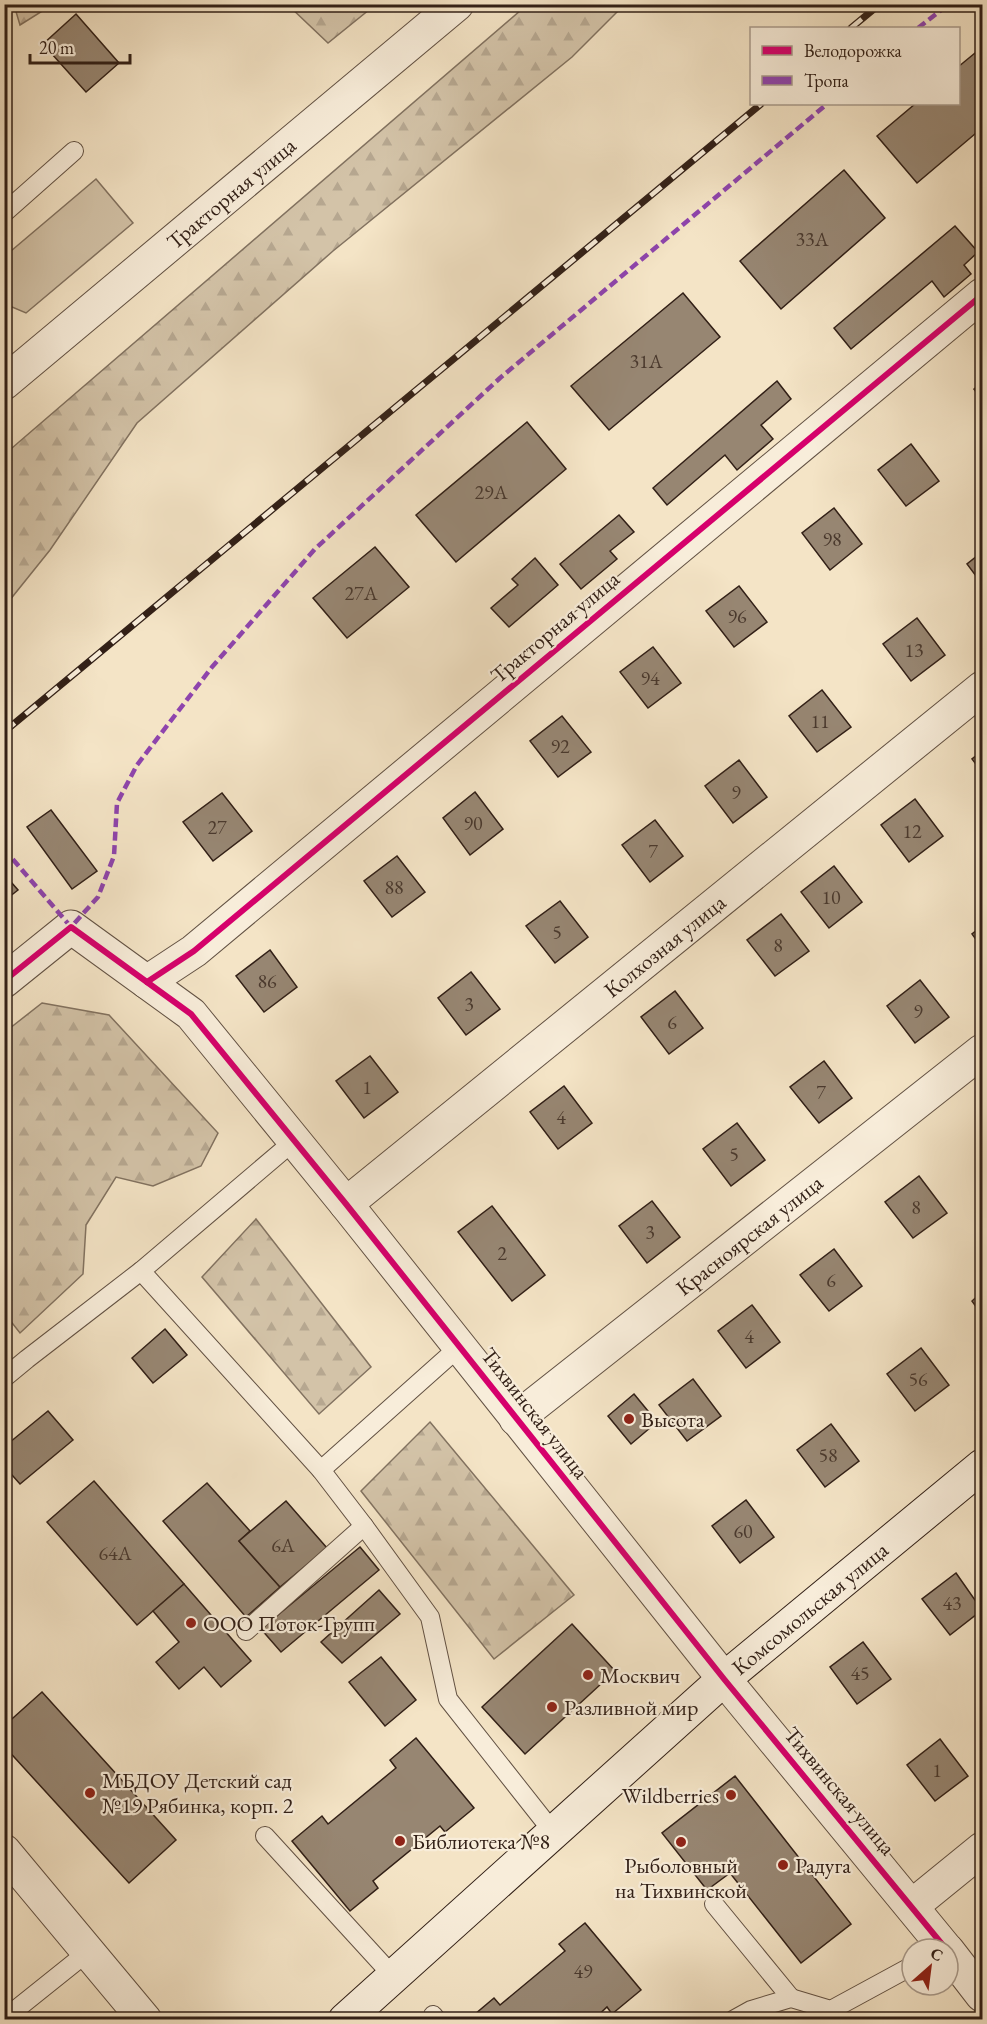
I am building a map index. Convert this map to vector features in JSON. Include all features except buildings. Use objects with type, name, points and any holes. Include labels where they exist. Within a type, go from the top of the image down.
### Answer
[{"type":"street","name":"Тракторная улица","points":[[4,383],[457,4]]},
{"type":"street","name":"Тракторная улица","points":[[147,982],[194,951],[982,295]]},
{"type":"street","name":"Колхозная улица","points":[[346,1204],[982,688]]},
{"type":"street","name":"Тихвинская улица","points":[[4,981],[71,927],[191,1014],[346,1204],[724,1679],[936,1937]]},
{"type":"street","name":"Красноярская улица","points":[[516,1419],[982,1052]]},
{"type":"street","name":"Комсомольская улица","points":[[345,2019],[724,1679],[982,1466]]},
{"type":"street","points":[[912,1906],[982,1849]]},
{"type":"street","points":[[4,1851],[145,2019]]},
{"type":"street","name":"Тихвинская улица","points":[[960,1968],[982,1995]]},
{"type":"lane","points":[[4,213],[74,151]]},
{"type":"lane","points":[[4,1378],[141,1271],[294,1141]]},
{"type":"lane","points":[[141,1271],[321,1470],[364,1526],[430,1617],[448,1699],[553,1832]]},
{"type":"lane","points":[[321,1470],[459,1347]]},
{"type":"lane","points":[[246,1630],[364,1526]]},
{"type":"lane","points":[[265,1836],[393,1977]]},
{"type":"lane","points":[[714,1904],[791,1998]]},
{"type":"lane","points":[[4,2019],[89,1951]]},
{"type":"lane","points":[[733,2019],[751,2010],[791,1998],[831,2010],[900,1973]]},
{"type":"green space","points":[[14,4],[52,5],[20,25]]},
{"type":"green space","points":[[528,4],[624,5],[572,57],[333,251],[137,423],[50,550],[5,606],[5,454]]},
{"type":"green space","points":[[288,5],[375,5],[328,43]]},
{"type":"green space","points":[[96,179],[133,223],[26,313],[5,304],[5,256]]},
{"type":"green space","points":[[42,1003],[109,1015],[218,1133],[201,1166],[153,1186],[116,1177],[86,1225],[83,1274],[20,1333],[5,1314],[5,1032]]},
{"type":"green space","points":[[256,1219],[371,1367],[319,1414],[202,1277]]},
{"type":"green space","points":[[430,1422],[574,1595],[494,1659],[361,1491]]},
{"type":"railway","points":[[852,27],[880,4]]},
{"type":"railway","points":[[4,732],[760,105]]},
{"type":"marked path","points":[[919,27],[949,4]]},
{"type":"marked path","points":[[4,849],[71,927],[98,897],[114,856],[117,803],[137,765],[212,667],[315,549],[500,378],[826,105]]},
{"type":"cycle path","points":[[147,982],[194,951],[982,295]]},
{"type":"cycle path","points":[[4,981],[71,927],[191,1014],[346,1204],[724,1679],[936,1937]]},
{"type":"place","name":"Высота","points":[[629,1419]]},
{"type":"place","name":"ООО Поток-Групп","points":[[191,1623]]},
{"type":"place","name":"Москвич","points":[[588,1675]]},
{"type":"place","name":"Разливной мир","points":[[552,1707]]},
{"type":"place","name":"МБДОУ Детский сад №19 Рябинка, корп. 2","points":[[90,1793]]},
{"type":"place","name":"Wildberries","points":[[731,1795]]},
{"type":"place","name":"Библиотека №8","points":[[400,1841]]},
{"type":"place","name":"Рыболовный на Тихвинской","points":[[681,1842]]},
{"type":"place","name":"Радуга","points":[[783,1865]]}]
